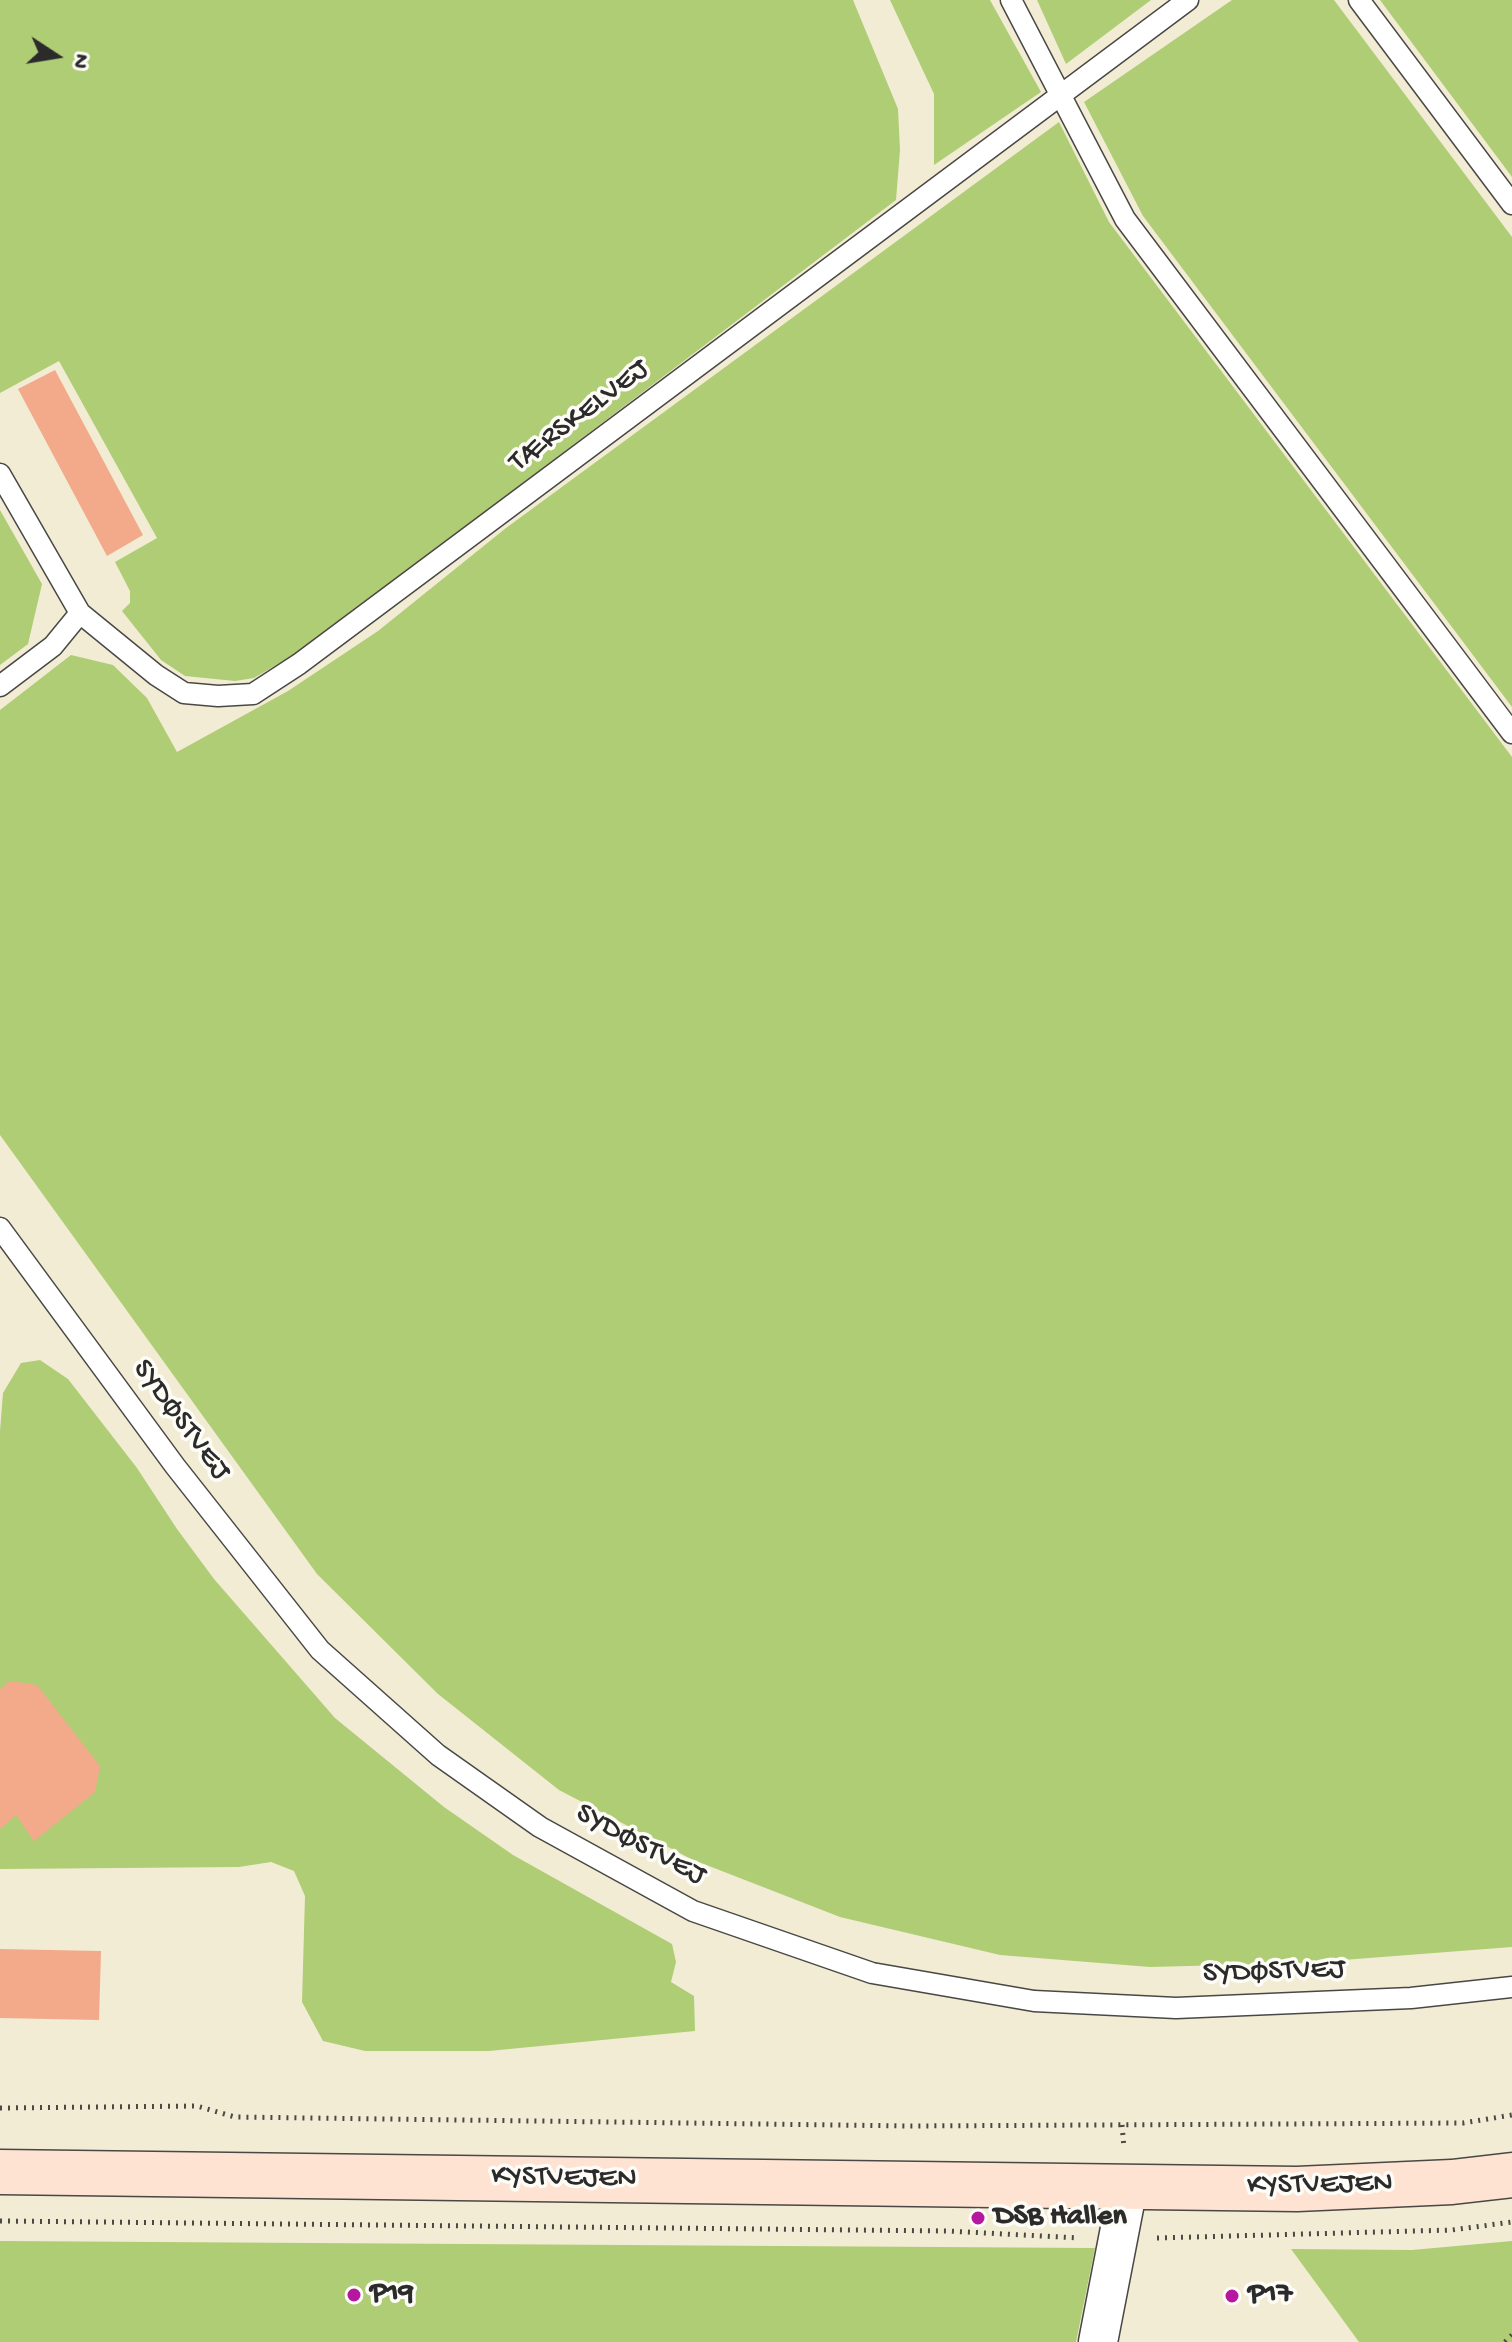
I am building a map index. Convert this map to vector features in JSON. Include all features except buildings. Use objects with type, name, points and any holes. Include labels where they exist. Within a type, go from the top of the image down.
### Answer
[{"type":"street","name":"KYSTVEJEN","points":[[0,2172],[1297,2189],[1452,2182],[1512,2175]]},
{"type":"street","points":[[1098,2342],[1128,2187]]},
{"type":"lane","points":[[1011,0],[1125,219],[1512,733]]},
{"type":"lane","name":"TÆRSKELVEJ","points":[[80,613],[156,675],[184,693],[218,696],[253,694],[299,664],[1188,0]]},
{"type":"lane","points":[[1359,0],[1512,204]]},
{"type":"lane","points":[[0,474],[80,613],[53,646],[0,686]]},
{"type":"lane","name":"SYDØSTVEJ","points":[[0,1228],[175,1466],[320,1650],[438,1755],[540,1827],[693,1911],[872,1973],[1034,2001],[1176,2008],[1411,1998],[1512,1987]]},
{"type":"path","points":[[0,2108],[197,2106],[235,2117],[911,2126],[1463,2123],[1512,2115]]},
{"type":"path","points":[[0,2221],[948,2231],[1118,2240],[1452,2230],[1512,2222]]},
{"type":"path","points":[[1505,2342],[1512,2335]]},
{"type":"green space","points":[[0,0],[853,0],[898,109],[900,150],[896,200],[308,646],[254,678],[235,681],[185,676],[161,660],[122,611],[130,603],[130,591],[115,562],[157,538],[59,361],[0,393]]},
{"type":"green space","points":[[890,0],[990,0],[1041,92],[934,165],[934,94]]},
{"type":"green space","points":[[1037,0],[1151,0],[1066,64]]},
{"type":"green space","points":[[1232,0],[1334,0],[1512,237],[1512,707],[1143,216],[1084,102]]},
{"type":"green space","points":[[1380,0],[1512,0],[1512,177]]},
{"type":"green space","points":[[1059,122],[1109,222],[1512,757],[1512,1947],[1304,1963],[1150,1967],[1000,1955],[840,1917],[691,1859],[559,1790],[438,1694],[317,1574],[0,1135],[0,710],[71,655],[113,665],[147,698],[177,752],[288,691],[378,631],[506,528]]},
{"type":"green space","points":[[0,510],[42,584],[28,644],[0,665]]},
{"type":"green space","points":[[40,1360],[68,1379],[137,1468],[214,1579],[335,1718],[444,1807],[513,1855],[672,1944],[676,1962],[671,1982],[694,1996],[695,2031],[489,2051],[365,2051],[323,2041],[302,2002],[305,1896],[294,1871],[271,1862],[239,1867],[0,1869],[0,1431],[3,1393],[21,1363]]},
{"type":"green space","points":[[0,2241],[1095,2248],[1076,2342],[0,2342]]},
{"type":"green space","points":[[1512,2241],[1512,2342],[1359,2342],[1291,2249],[1412,2250]]},
{"type":"place","name":"DSB Hallen","points":[[978,2218]]},
{"type":"place","name":"P19","points":[[354,2295]]},
{"type":"place","name":"P17","points":[[1232,2296]]}]
